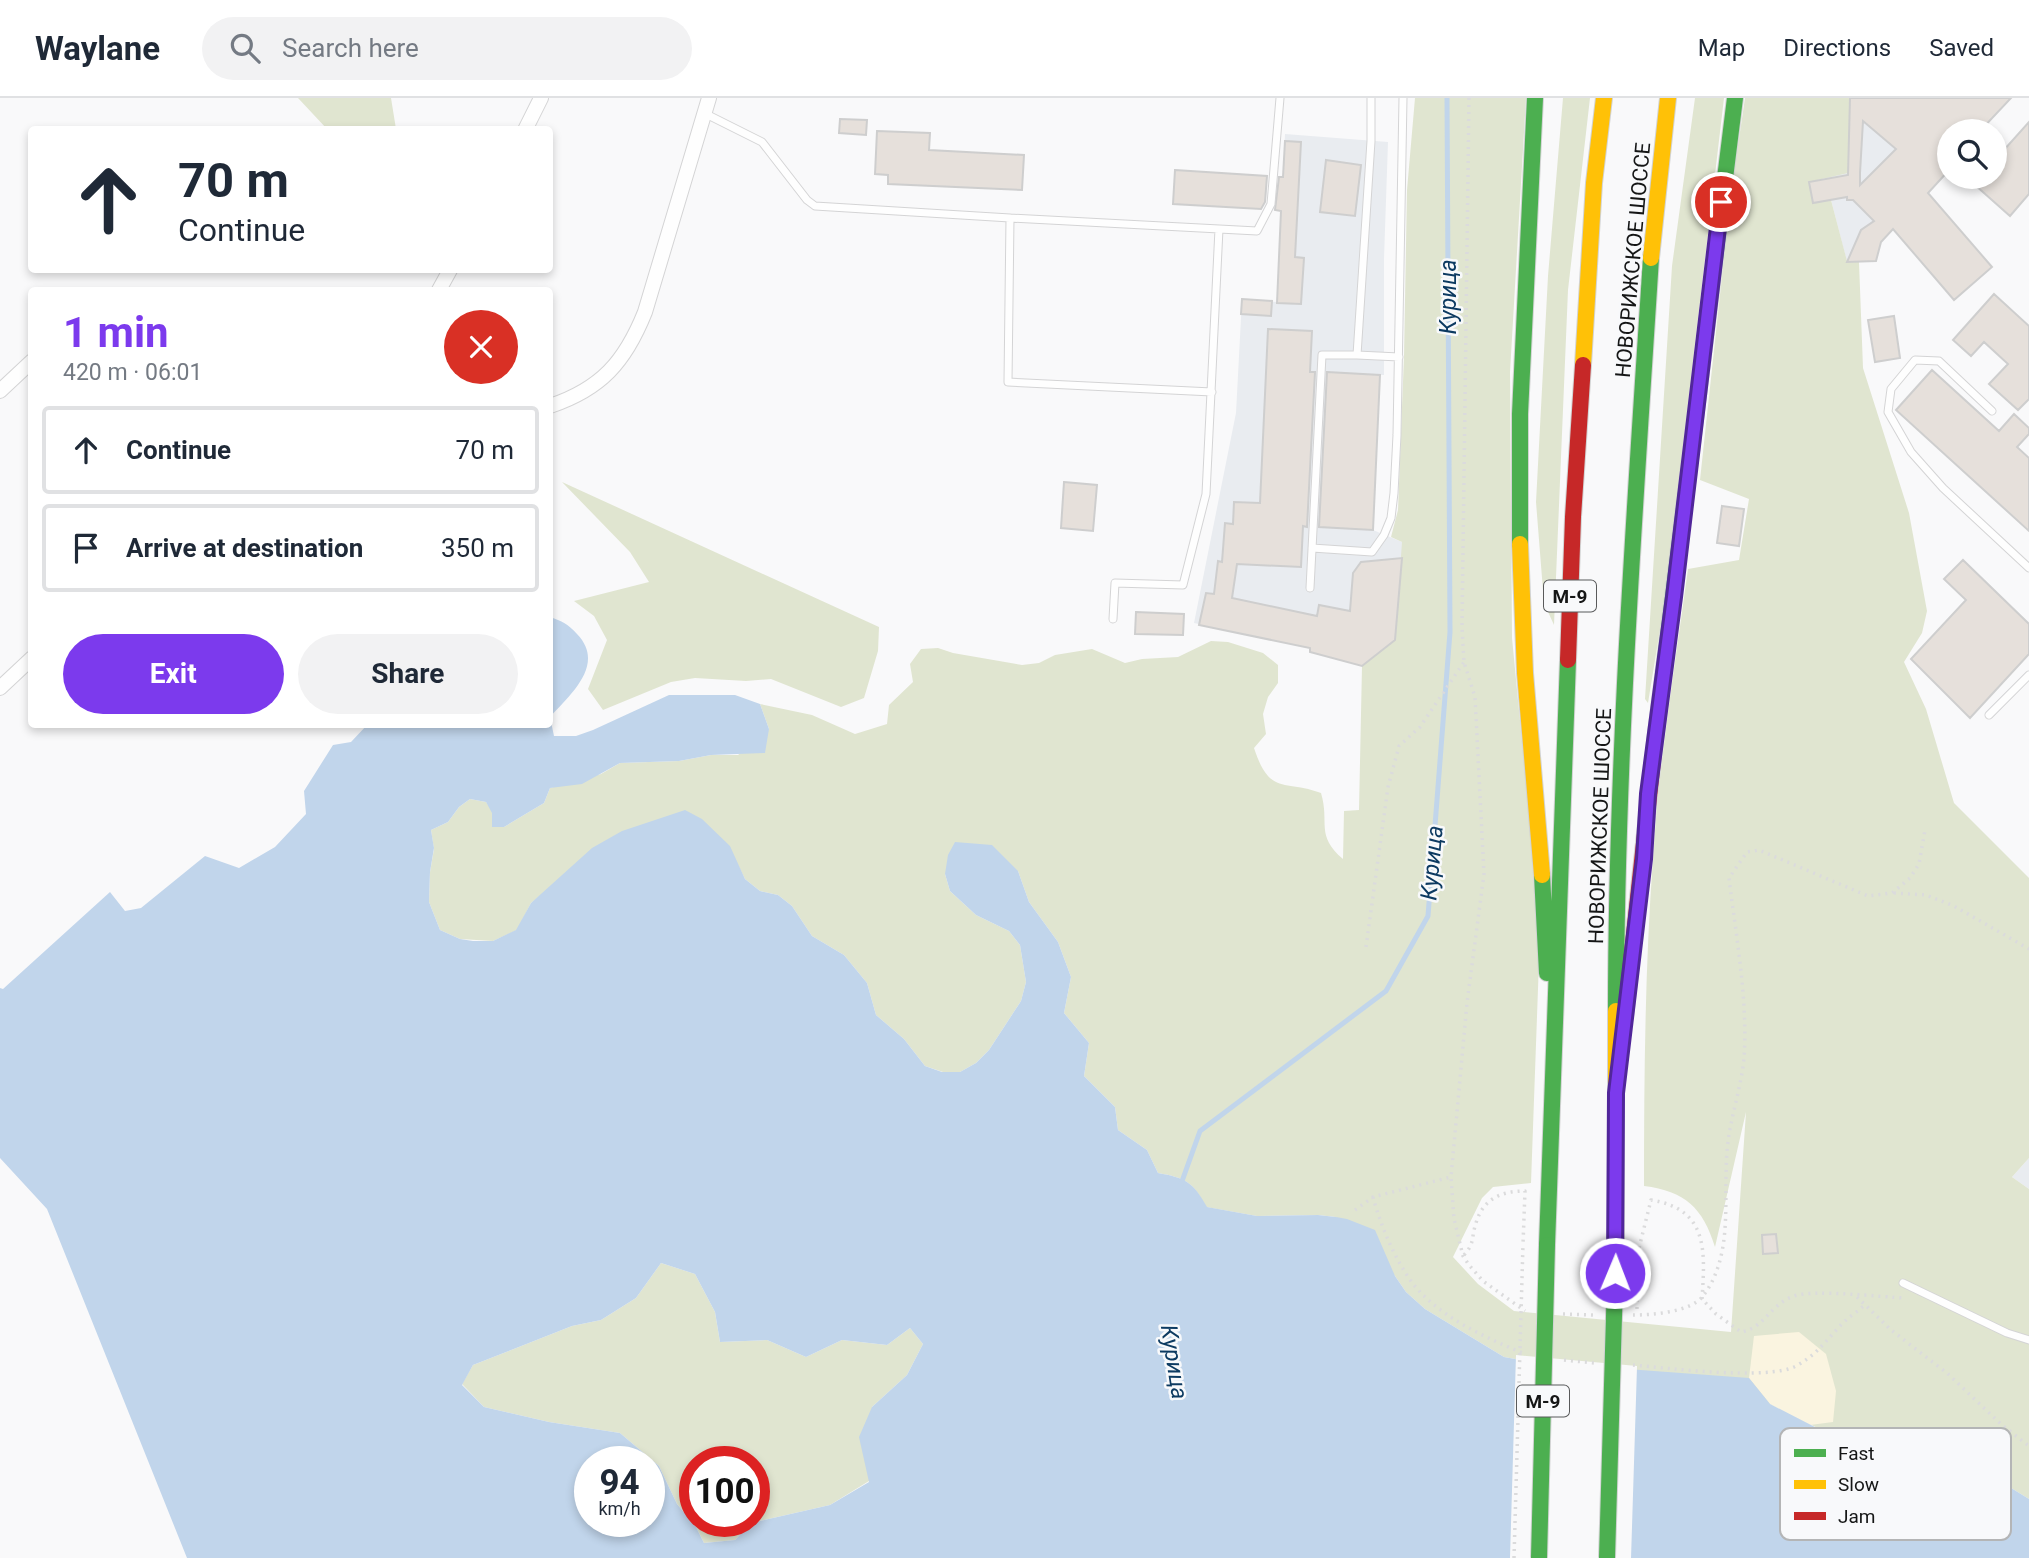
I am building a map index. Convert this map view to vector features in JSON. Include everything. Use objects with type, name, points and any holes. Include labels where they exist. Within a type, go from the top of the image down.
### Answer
[{"type":"main road","name":"М-9","points":[[1535,98],[1520,415],[1520,546],[1525,673],[1539,822],[1553,1095]]},
{"type":"main road","name":"НОВОРИЖСКОЕ ШОССЕ","points":[[1539,1558],[1547,1245],[1573,517],[1594,183],[1604,98]]},
{"type":"main road","name":"НОВОРИЖСКОЕ ШОССЕ","points":[[1607,1558],[1616,1247],[1616,887],[1634,531],[1653,242],[1668,98]]},
{"type":"main road","points":[[1616,1093],[1644,859],[1648,794],[1735,98]]},
{"type":"street","points":[[526,126],[541,98]]},
{"type":"street","points":[[553,405],[583,392],[607,376],[633,342],[645,312],[709,98]]},
{"type":"street","points":[[0,391],[28,365]]},
{"type":"street","points":[[0,688],[28,662]]},
{"type":"lane","points":[[704,113],[762,142],[807,200],[815,206],[1257,231],[1271,204],[1280,98]]},
{"type":"lane","points":[[1357,355],[1371,141],[1371,98]]},
{"type":"lane","points":[[1312,548],[1372,552],[1384,535],[1391,518],[1399,357],[1403,98]]},
{"type":"lane","points":[[1010,218],[1008,382],[1212,392]]},
{"type":"lane","points":[[1113,620],[1115,583],[1183,585],[1206,494],[1219,229]]},
{"type":"lane","points":[[1310,588],[1322,355],[1399,357]]},
{"type":"lane","points":[[1992,411],[1939,361],[1915,360],[1891,389],[1888,412],[1911,452],[1943,488],[2029,568]]},
{"type":"lane","points":[[1989,716],[2029,676]]},
{"type":"lane","points":[[1903,1283],[2007,1333],[2029,1340]]},
{"type":"path","points":[[1469,98],[1462,627],[1464,662],[1475,697],[1484,874],[1467,1003],[1451,1177],[1454,1219],[1463,1255],[1483,1281],[1528,1314]]},
{"type":"path","points":[[1366,947],[1388,788],[1399,746],[1420,727],[1464,662]]},
{"type":"path","points":[[1892,892],[1910,878],[1919,864],[1925,830]]},
{"type":"path","points":[[1626,1315],[1676,1311],[1702,1299],[1723,1251],[1727,1150],[1744,1059],[1744,1010],[1728,878],[1747,852],[1759,850],[1868,895],[1892,892],[1926,895],[1954,906],[2029,949]]},
{"type":"path","points":[[1355,1210],[1373,1197],[1451,1177]]},
{"type":"path","points":[[1463,1255],[1472,1246],[1476,1221],[1482,1210],[1500,1194],[1524,1191],[1514,1558]]},
{"type":"path","points":[[1373,1197],[1391,1248],[1420,1292],[1450,1316],[1497,1342],[1534,1358]]},
{"type":"path","points":[[1639,1248],[1651,1200],[1678,1207],[1698,1228],[1703,1247],[1702,1299],[1716,1314],[1741,1332],[1755,1330],[1777,1304],[1796,1295],[1938,1300]]},
{"type":"path","points":[[1855,1296],[1891,1330],[1947,1373],[2006,1428]]},
{"type":"path","points":[[1631,1365],[1741,1373],[1794,1368],[1811,1357],[1841,1325],[1866,1305]]},
{"type":"path","points":[[1556,1314],[1598,1315]]},
{"type":"path","points":[[1562,1360],[1603,1363]]},
{"type":"path","points":[[2011,1432],[2029,1446]]},
{"type":"shaded area","points":[[1850,98],[2011,98],[1991,119],[1937,119],[1937,182],[1881,242],[1876,261],[1847,262],[1831,200],[1813,203],[1809,182],[1827,179]]},
{"type":"shaded area","points":[[1285,134],[1388,142],[1384,375],[1380,375],[1373,530],[1402,542],[1402,558],[1395,640],[1362,666],[1310,652],[1310,648],[1194,623],[1236,413],[1242,299],[1277,302]]},
{"type":"shaded area","points":[[2029,1158],[2029,1189],[2012,1177]]},
{"type":"green space","points":[[298,98],[391,98],[396,126],[324,126]]},
{"type":"green space","points":[[1415,98],[1526,98],[1510,372],[1512,638],[1529,814],[1539,961],[1531,1183],[1493,1187],[1482,1198],[1453,1257],[1478,1284],[1514,1311],[1731,1332],[1746,1112],[1715,1247],[1705,1222],[1690,1204],[1671,1192],[1644,1186],[1650,899],[1659,785],[1688,569],[1739,560],[1749,499],[1700,480],[1731,193],[1745,98],[1850,98],[1848,173],[1809,182],[1813,202],[1831,200],[1847,261],[1859,262],[1863,368],[1909,513],[1927,611],[1922,633],[1904,662],[1926,709],[1954,803],[2029,878],[2029,1158],[2012,1177],[2029,1189],[2029,1499],[2011,1488],[2011,1428],[1817,1428],[1770,1404],[1504,1357],[1425,1309],[1336,1217],[1257,1216],[1206,1207],[1188,1182],[1158,1173],[1147,1150],[1118,1130],[1115,1107],[1084,1076],[1089,1043],[1064,1013],[1071,977],[1058,942],[1029,902],[1018,871],[945,874],[950,891],[976,915],[1009,931],[1020,945],[1026,982],[1021,1001],[989,1050],[976,1063],[960,1072],[943,1072],[925,1066],[904,1039],[876,1015],[867,983],[844,955],[812,936],[792,906],[778,895],[760,891],[745,879],[737,863],[552,886],[531,903],[517,930],[493,941],[460,939],[440,930],[429,902],[434,849],[431,830],[448,822],[459,807],[470,799],[486,802],[504,827],[544,803],[550,788],[601,774],[620,763],[738,755],[769,729],[760,704],[812,715],[855,734],[887,724],[889,705],[913,682],[910,664],[921,649],[938,648],[1022,665],[1039,663],[1055,655],[1092,649],[1125,663],[1178,657],[1211,641],[1228,642],[1263,653],[1278,665],[1278,683],[1268,697],[1263,714],[1266,734],[1254,748],[1266,774],[1273,780],[1321,793],[1326,835],[1334,851],[1343,859],[1344,811],[1359,810],[1362,666],[1395,640],[1402,542],[1391,537],[1398,510],[1407,190]]},
{"type":"green space","points":[[1563,98],[1590,98],[1568,290],[1554,625],[1544,603],[1536,502],[1548,276]]},
{"type":"green space","points":[[1695,98],[1724,98],[1665,599],[1648,703],[1645,699],[1672,266]]},
{"type":"green space","points":[[562,482],[879,627],[878,651],[864,698],[841,707],[771,679],[746,681],[695,678],[671,682],[603,710],[588,689],[607,640],[594,616],[574,601],[649,582],[630,552]]},
{"type":"green space","points":[[661,1263],[695,1274],[715,1312],[720,1342],[767,1340],[806,1357],[842,1340],[887,1345],[910,1328],[923,1344],[907,1375],[872,1407],[869,1481],[830,1505],[770,1519],[770,1446],[679,1446],[679,1506],[665,1479],[665,1446],[635,1446],[620,1433],[549,1422],[484,1407],[462,1384],[473,1365],[572,1326],[601,1320],[636,1298]]},
{"type":"green space","points":[[701,1537],[738,1537],[735,1540],[704,1543]]},
{"type":"sand","points":[[1799,1332],[1826,1354],[1836,1391],[1833,1422],[1810,1425],[1770,1404],[1749,1378],[1754,1336]]},
{"type":"water","points":[[553,618],[565,623],[574,631],[585,645],[588,656],[582,678],[553,714]]},
{"type":"water","points":[[669,695],[735,695],[760,704],[769,729],[765,753],[620,763],[582,784],[550,788],[544,803],[504,827],[492,827],[492,813],[486,802],[470,799],[459,807],[448,822],[431,830],[434,848],[429,902],[440,930],[460,939],[493,941],[516,930],[531,903],[592,848],[622,831],[685,810],[702,819],[730,846],[745,879],[760,891],[778,895],[792,906],[812,936],[844,955],[867,983],[876,1015],[904,1039],[925,1066],[942,1072],[960,1072],[976,1063],[989,1050],[1021,1001],[1026,982],[1020,945],[1009,931],[976,915],[950,891],[945,874],[948,855],[955,842],[992,845],[1018,871],[1029,902],[1058,942],[1071,977],[1064,1013],[1089,1043],[1084,1076],[1115,1107],[1118,1130],[1147,1150],[1158,1173],[1188,1182],[1207,1207],[1257,1216],[1336,1217],[1375,1230],[1395,1276],[1406,1292],[1425,1309],[1504,1357],[1532,1362],[1749,1378],[1770,1404],[1817,1428],[1780,1428],[1780,1540],[2011,1540],[2011,1488],[2029,1499],[2029,1558],[187,1558],[47,1209],[0,1158],[0,988],[3,989],[110,892],[125,911],[141,908],[205,856],[239,868],[275,847],[306,814],[304,791],[333,745],[351,742],[364,728],[552,728],[554,736],[576,736]],"holes":[[[661,1263],[695,1274],[715,1312],[720,1342],[767,1340],[806,1357],[842,1340],[887,1345],[910,1328],[923,1344],[907,1375],[872,1407],[859,1437],[869,1482],[830,1505],[770,1519],[770,1537],[738,1537],[735,1540],[704,1543],[701,1537],[679,1537],[679,1506],[665,1479],[665,1537],[574,1537],[574,1446],[635,1446],[620,1433],[549,1422],[484,1407],[462,1385],[473,1365],[572,1326],[601,1320],[636,1298]]]},
{"type":"pier","points":[[1516,1355],[1637,1366],[1631,1558],[1510,1558]]},
{"type":"building","points":[[1850,98],[2011,98],[1991,119],[1937,119],[1937,183],[1928,193],[1992,267],[1954,300],[1893,229],[1881,242],[1876,261],[1847,262],[1861,230],[1874,221],[1853,200],[1847,200],[1847,197],[1813,203],[1809,182],[1848,175]],"holes":[[[1863,121],[1896,149],[1860,185],[1860,173]]]},
{"type":"building","points":[[840,119],[867,120],[866,135],[839,133]]},
{"type":"building","points":[[2029,122],[2029,194],[2010,216],[1980,189],[2007,189],[2007,147]]},
{"type":"building","points":[[877,131],[930,133],[929,150],[1024,155],[1022,190],[888,184],[888,175],[875,174]]},
{"type":"building","points":[[1285,141],[1301,142],[1295,257],[1304,258],[1301,304],[1277,303],[1281,211],[1275,210],[1279,177],[1283,177]]},
{"type":"building","points":[[1326,160],[1361,165],[1355,216],[1320,212]]},
{"type":"building","points":[[1175,170],[1267,176],[1265,202],[1261,209],[1173,204]]},
{"type":"building","points":[[1994,294],[2029,326],[2029,399],[2018,410],[1989,384],[2008,364],[1984,342],[1971,356],[1953,340]]},
{"type":"building","points":[[1242,299],[1272,301],[1271,316],[1241,314]]},
{"type":"building","points":[[1894,316],[1900,358],[1875,362],[1868,320]]},
{"type":"building","points":[[1268,329],[1312,331],[1310,372],[1315,372],[1307,527],[1303,526],[1301,567],[1237,564],[1232,598],[1317,616],[1319,605],[1350,611],[1353,573],[1361,562],[1402,558],[1395,640],[1362,666],[1310,652],[1310,648],[1199,625],[1206,593],[1214,594],[1218,561],[1222,562],[1225,523],[1233,524],[1234,502],[1260,503]]},
{"type":"building","points":[[1932,370],[1999,431],[2014,414],[2029,428],[2029,434],[2017,447],[2029,458],[2029,531],[1896,410]]},
{"type":"building","points":[[1327,372],[1380,375],[1373,530],[1319,527]]},
{"type":"building","points":[[1064,482],[1097,485],[1093,531],[1061,528]]},
{"type":"building","points":[[1722,506],[1744,509],[1739,546],[1717,543]]},
{"type":"building","points":[[1963,560],[2029,624],[2029,654],[1970,718],[1911,659],[1966,600],[1944,579]]},
{"type":"building","points":[[1136,612],[1184,614],[1183,635],[1135,634]]},
{"type":"building","points":[[1776,1234],[1778,1253],[1763,1254],[1762,1235]]},
{"type":"waterway","name":"Курица","points":[[1181,1184],[1200,1131],[1386,991],[1428,916],[1450,632],[1447,98]]},
{"type":"traffic: fast","points":[[1520,544],[1520,414],[1535,98]]},
{"type":"traffic: fast","points":[[1656,733],[1735,98]]},
{"type":"traffic: fast","points":[[1616,1011],[1623,729],[1651,258]]},
{"type":"traffic: fast","points":[[1547,1245],[1568,660]]},
{"type":"traffic: fast","points":[[1542,875],[1547,973]]},
{"type":"traffic: fast","points":[[1539,1558],[1547,1245]]},
{"type":"traffic: fast","points":[[1607,1558],[1616,1247]]},
{"type":"traffic: slow","points":[[1583,365],[1594,183],[1604,98]]},
{"type":"traffic: slow","points":[[1651,258],[1668,98]]},
{"type":"traffic: slow","points":[[1520,544],[1525,673],[1542,875]]},
{"type":"traffic: slow","points":[[1616,1011],[1616,1247]]},
{"type":"traffic: jam","points":[[1568,660],[1573,517],[1583,365]]},
{"type":"traffic: jam","points":[[1625,1017],[1656,733]]},
{"type":"route","points":[[1615,1273],[1616,1093],[1644,859],[1648,794],[1721,202]]}]
